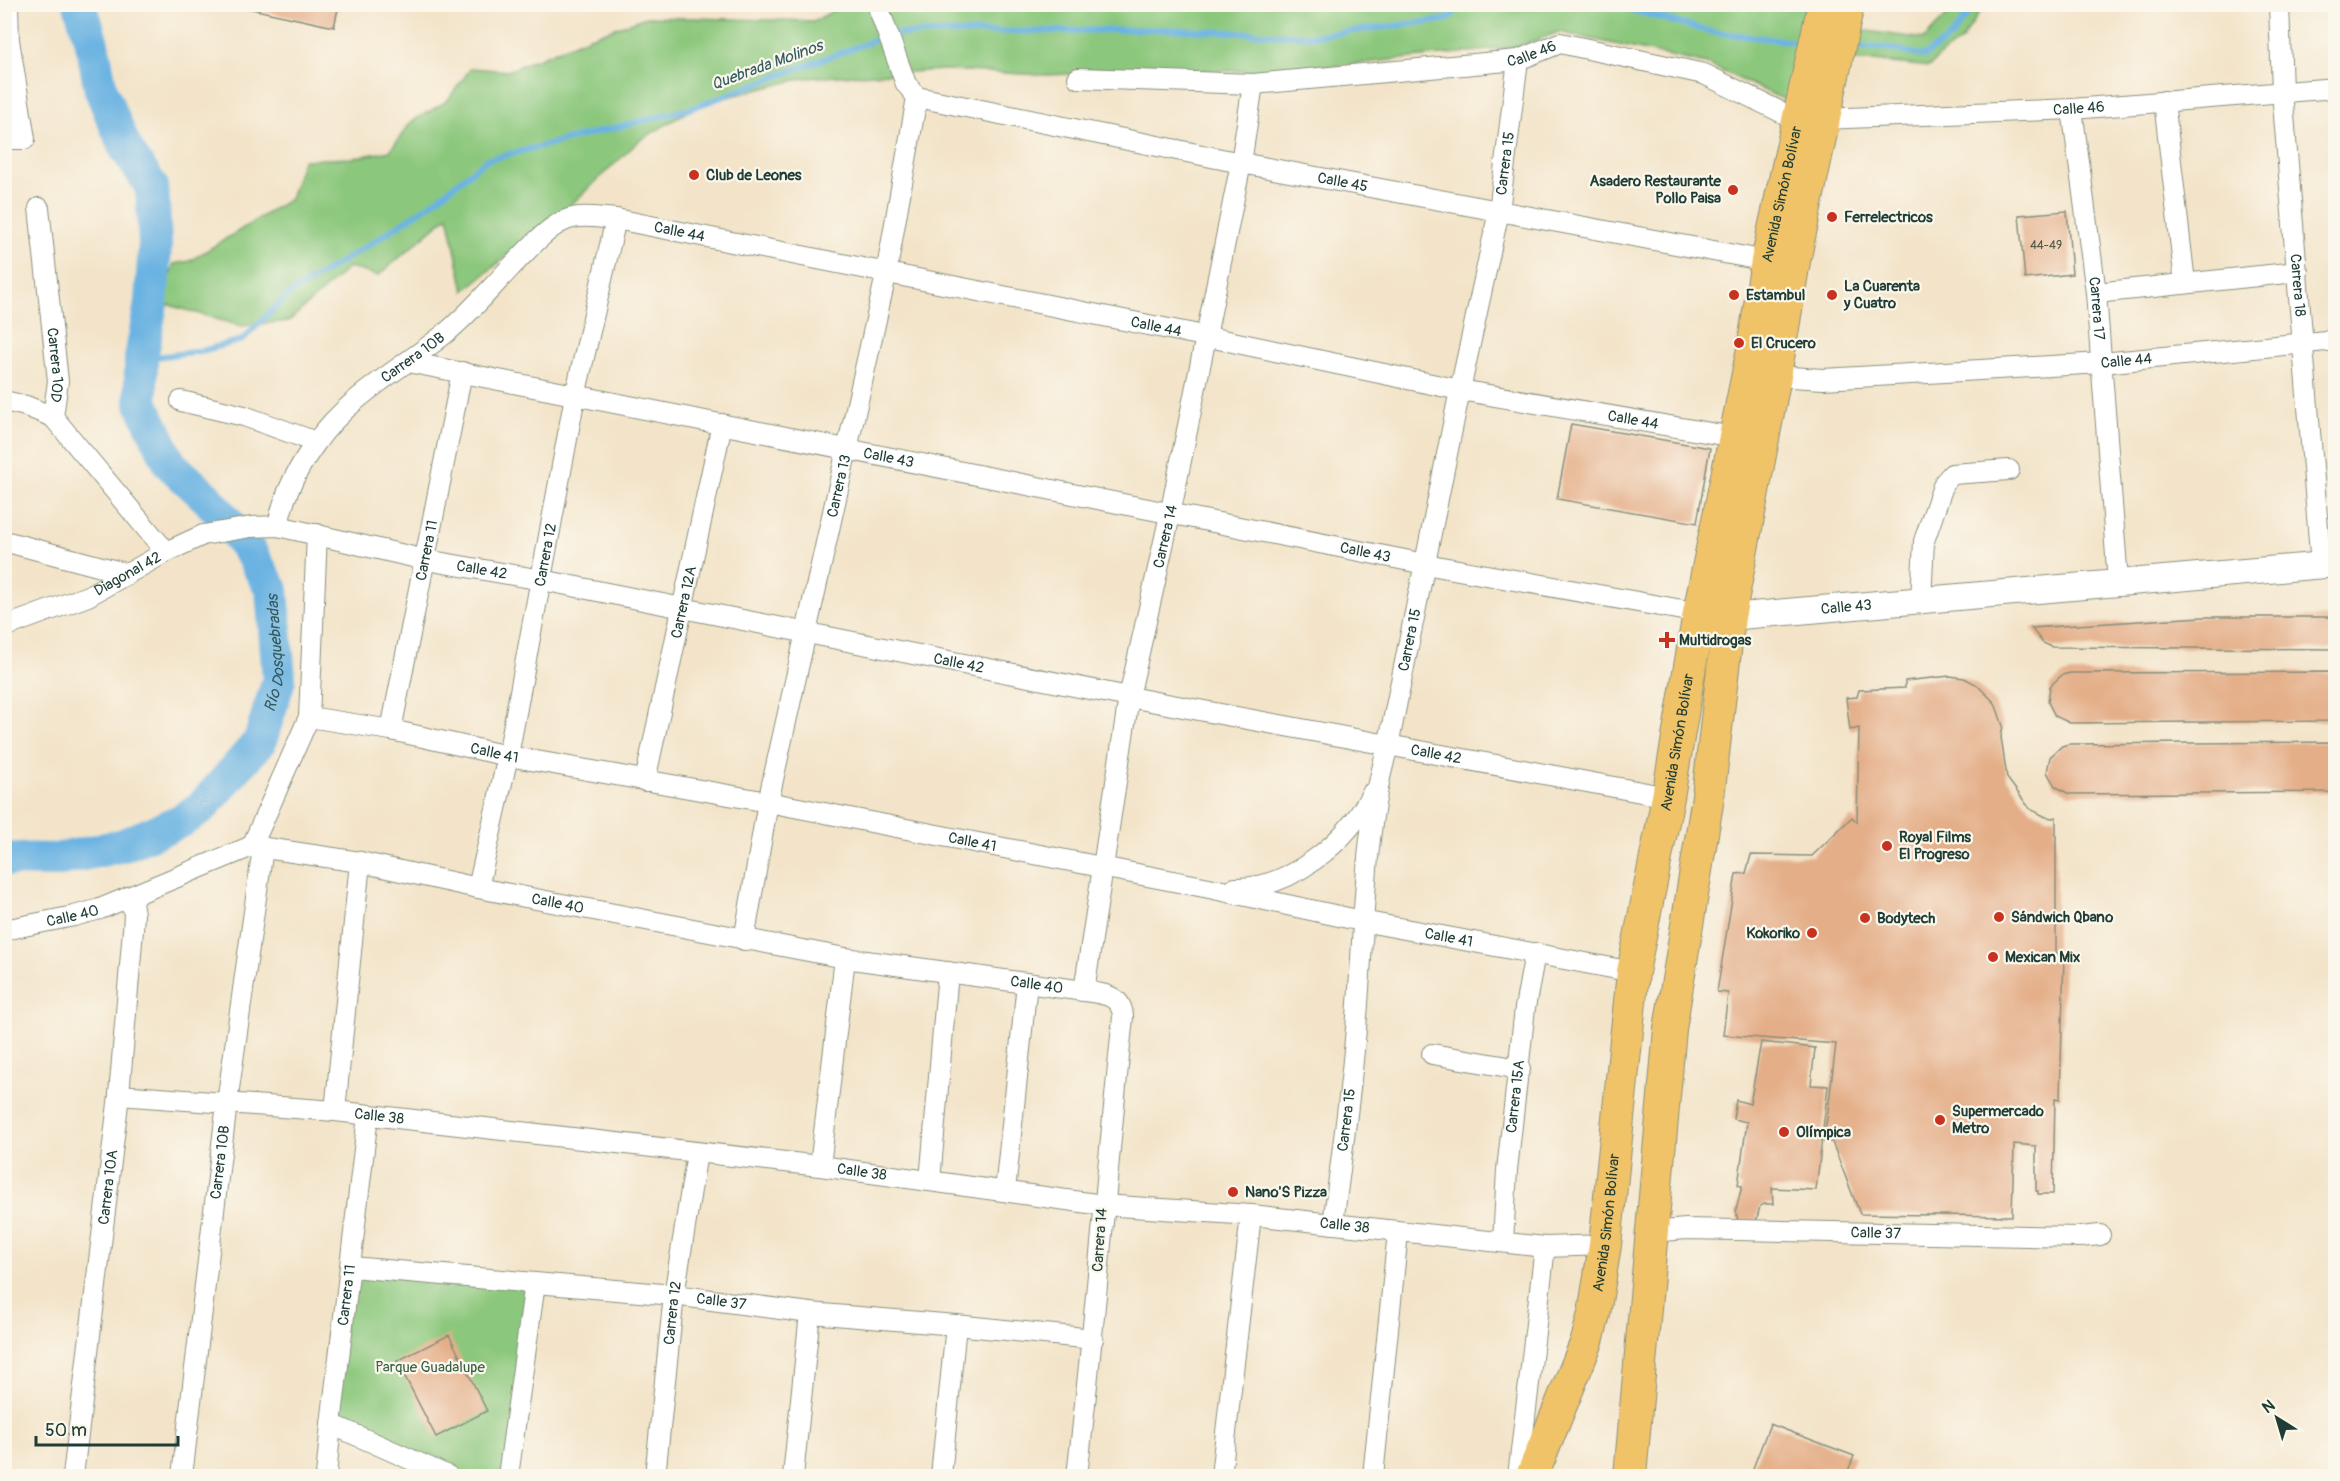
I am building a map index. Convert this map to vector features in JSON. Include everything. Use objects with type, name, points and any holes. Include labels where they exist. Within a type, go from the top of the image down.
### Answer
[{"type":"main road","name":"Avenida Simón Bolívar","points":[[1630,1476],[1670,1029],[1708,797],[1714,615],[1728,594],[1734,437],[1753,349],[1767,261],[1810,120],[1835,11]]},
{"type":"main road","name":"Avenida Simón Bolívar","points":[[1532,1476],[1587,1341],[1594,1314],[1605,1245],[1633,972],[1668,797],[1775,376],[1794,261],[1810,120]]},
{"type":"street","points":[[4,139],[25,139],[7,40],[8,4]]},
{"type":"street","name":"Carrera 18","points":[[2279,4],[2282,91],[2303,342],[2328,564]]},
{"type":"street","points":[[879,10],[906,84],[918,97]]},
{"type":"street","name":"Calle 46","points":[[1078,78],[1253,84],[1518,60],[1560,43],[1704,74],[1810,120],[2072,110],[2336,88]]},
{"type":"street","name":"Carrera 15","points":[[1333,1224],[1358,1010],[1366,865],[1378,780],[1388,746],[1499,210],[1518,60]]},
{"type":"street","name":"Carrera 14","points":[[1084,991],[1129,697],[1170,514],[1204,336],[1241,163],[1253,84]]},
{"type":"street","name":"Calle 45","points":[[918,97],[1241,163],[1767,261]]},
{"type":"street","name":"Carrera 13","points":[[744,940],[768,802],[886,274],[918,97]]},
{"type":"street","points":[[2164,101],[2185,283]]},
{"type":"street","name":"Carrera 17","points":[[2072,110],[2096,293],[2118,582]]},
{"type":"street","name":"Carrera 10D","points":[[39,208],[58,381],[53,417],[166,552]]},
{"type":"street","name":"Calle 44","points":[[580,217],[616,219],[1204,336],[1460,390],[1734,437]]},
{"type":"street","name":"Carrera 10B","points":[[278,526],[281,507],[291,483],[316,442],[342,414],[374,385],[448,331],[539,239],[565,220],[580,217]]},
{"type":"street","name":"Carrera 12","points":[[478,888],[508,756],[575,396],[616,219]]},
{"type":"street","points":[[2096,293],[2298,272]]},
{"type":"street","name":"Calle 44","points":[[1775,376],[1823,379],[2102,363],[2336,340]]},
{"type":"street","name":"Calle 43","points":[[408,362],[1425,564],[1714,615],[1921,600],[2328,564]]},
{"type":"street","name":"Carrera 11","points":[[391,730],[462,372]]},
{"type":"street","points":[[181,401],[244,416],[316,442]]},
{"type":"street","points":[[4,402],[26,406],[53,417]]},
{"type":"street","name":"Carrera 12A","points":[[645,781],[722,424]]},
{"type":"street","points":[[1921,600],[1924,541],[1944,483],[1953,474],[2009,470]]},
{"type":"street","name":"Calle 42","points":[[251,527],[278,526],[426,560],[542,580],[1129,697],[1668,797]]},
{"type":"street","name":"Diagonal 42","points":[[4,627],[88,596],[166,552],[203,536],[251,527]]},
{"type":"street","name":"Carrera 10B","points":[[182,1476],[257,847],[309,717],[317,534]]},
{"type":"street","points":[[4,541],[128,574]]},
{"type":"street","name":"Calle 41","points":[[309,717],[391,730],[508,756],[768,802],[1209,888],[1362,921],[1633,972]]},
{"type":"street","points":[[1209,888],[1253,889],[1280,879],[1312,861],[1345,834],[1362,814],[1378,780]]},
{"type":"street","name":"Calle 40","points":[[4,930],[74,916],[257,847],[360,862],[478,888],[845,958],[1109,995],[1121,1004]]},
{"type":"street","points":[[335,1111],[360,862]]},
{"type":"street","name":"Carrera 10A","points":[[73,1476],[119,1095],[134,914],[131,896]]},
{"type":"street","name":"Carrera 15A","points":[[1503,1242],[1507,1170],[1525,1008],[1535,953]]},
{"type":"street","points":[[820,1166],[845,958]]},
{"type":"street","points":[[930,1181],[948,972]]},
{"type":"street","points":[[1005,1191],[1027,983]]},
{"type":"street","name":"Carrera 14","points":[[1077,1476],[1093,1339],[1103,1205],[1123,1017],[1121,1004]]},
{"type":"street","points":[[1432,1054],[1520,1069]]},
{"type":"street","name":"Calle 38","points":[[119,1095],[335,1111],[820,1166],[1103,1205],[1251,1215],[1545,1246],[1605,1245]]},
{"type":"street","name":"Carrera 11","points":[[327,1476],[331,1424],[368,1116]]},
{"type":"street","name":"Carrera 12","points":[[655,1476],[674,1295],[697,1153]]},
{"type":"street","points":[[1221,1476],[1251,1215]]},
{"type":"street","name":"Calle 37","points":[[1652,1232],[1697,1229],[2080,1237],[2100,1235]]},
{"type":"street","points":[[1373,1476],[1398,1232]]},
{"type":"street","points":[[1522,1476],[1519,1468],[1545,1246]]},
{"type":"street","name":"Calle 37","points":[[351,1267],[674,1295],[810,1313],[956,1324],[1093,1339]]},
{"type":"street","points":[[508,1476],[535,1283]]},
{"type":"street","points":[[793,1476],[810,1313]]},
{"type":"street","points":[[941,1476],[956,1324]]},
{"type":"street","points":[[331,1424],[448,1476]]},
{"type":"green space","points":[[845,4],[1810,5],[1800,107],[1707,64],[1559,32],[1517,47],[1276,72],[1191,70],[1043,75],[944,70],[804,78],[700,104],[640,140],[576,200],[464,291],[448,216],[378,276],[349,267],[289,321],[240,326],[159,302],[174,264],[190,261],[290,199],[303,160],[351,158],[390,151],[411,122],[447,101],[471,68],[508,71],[646,17],[815,21]]},
{"type":"green space","points":[[1957,5],[1984,5],[1962,40],[1939,56],[1929,67],[1854,61],[1860,30],[1924,39]]},
{"type":"green space","name":"Parque Guadalupe","points":[[351,1267],[535,1283],[508,1476],[448,1476],[331,1424]]},
{"type":"building","points":[[229,4],[339,4],[334,27]]},
{"type":"building","points":[[2067,211],[2072,274],[2025,279],[2019,215]]},
{"type":"building","points":[[1571,424],[1710,448],[1697,523],[1557,499]]},
{"type":"building","points":[[2202,617],[2336,617],[2336,649],[2052,647],[2043,643],[2031,628]]},
{"type":"building","points":[[2336,672],[2334,721],[2070,723],[2055,716],[2048,702],[2050,686],[2062,675],[2070,673]]},
{"type":"building","points":[[1950,676],[1964,678],[1976,684],[1995,703],[2003,726],[2001,737],[2007,778],[2030,809],[2046,817],[2056,817],[2056,953],[2064,955],[2060,1099],[2055,1098],[2053,1194],[2038,1194],[2036,1191],[2036,1146],[2014,1144],[2012,1216],[1860,1214],[1832,1142],[1824,1142],[1836,1044],[1723,1035],[1728,993],[1717,992],[1736,874],[1746,873],[1751,855],[1812,856],[1852,817],[1857,822],[1859,728],[1850,730],[1846,698],[1857,697],[1859,690],[1905,688],[1905,681]]},
{"type":"building","points":[[2336,742],[2335,792],[2069,794],[2055,786],[2047,772],[2050,757],[2062,746],[2069,744]]},
{"type":"building","name":"Olímpica","points":[[1761,1042],[1815,1048],[1811,1085],[1828,1086],[1816,1190],[1772,1188],[1773,1204],[1760,1206],[1756,1222],[1738,1221],[1736,1210],[1742,1186],[1738,1185],[1747,1122],[1733,1119],[1736,1100],[1750,1104]]},
{"type":"building","points":[[449,1335],[487,1411],[436,1437],[397,1361]]},
{"type":"building","points":[[1770,1424],[1854,1456],[1846,1476],[1750,1476]]},
{"type":"waterway","name":"Río Dosquebradas","points":[[4,859],[56,860],[124,845],[181,821],[202,807],[260,741],[279,679],[272,590],[250,552],[225,519],[208,499],[170,464],[141,402],[141,359],[151,303],[155,244],[152,187],[125,147],[101,90],[92,44],[80,4]]},
{"type":"waterway","name":"Quebrada Molinos","points":[[141,359],[201,351],[242,340],[289,294],[432,203],[486,160],[689,109],[891,34],[1164,29],[1312,36],[1449,19],[1461,4]]},
{"type":"waterway","name":"Quebrada Molinos","points":[[1609,4],[1712,32],[1805,43]]},
{"type":"waterway","name":"Quebrada Molinos","points":[[1848,47],[1887,48],[1924,56],[1951,37],[1975,4]]},
{"type":"place","name":"Club de Leones","points":[[694,175]]},
{"type":"place","name":"Asadero Restaurante Pollo Paisa","points":[[1733,190]]},
{"type":"place","name":"Ferrelectricos","points":[[1832,217]]},
{"type":"place","name":"Estambul","points":[[1734,295]]},
{"type":"place","name":"La Cuarenta y Cuatro","points":[[1832,295]]},
{"type":"place","name":"El Crucero","points":[[1739,343]]},
{"type":"place","name":"Multidrogas","points":[[1667,640]]},
{"type":"place","name":"Royal Films El Progreso","points":[[1887,846]]},
{"type":"place","name":"Sándwich Qbano","points":[[1999,917]]},
{"type":"place","name":"Bodytech","points":[[1865,918]]},
{"type":"place","name":"Kokoriko","points":[[1812,933]]},
{"type":"place","name":"Mexican Mix","points":[[1993,957]]},
{"type":"place","name":"Supermercado Metro","points":[[1940,1120]]},
{"type":"place","name":"Olímpica","points":[[1784,1132]]},
{"type":"place","name":"Nano'S Pizza","points":[[1233,1192]]}]
